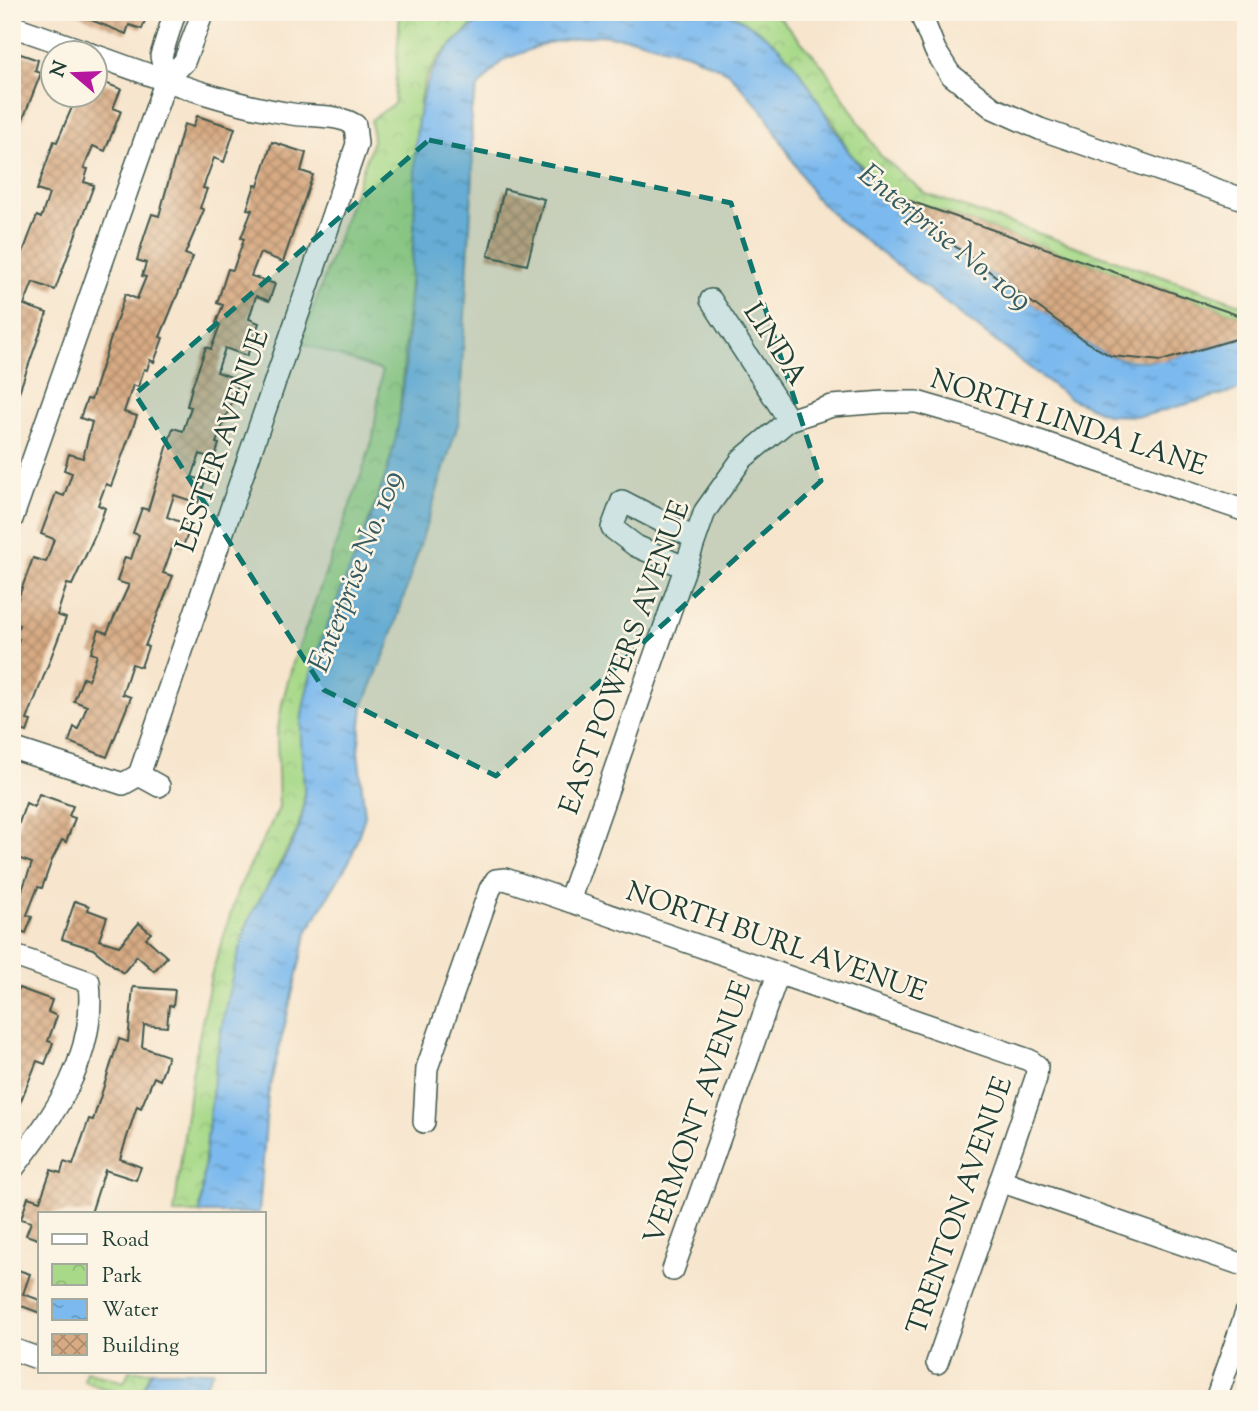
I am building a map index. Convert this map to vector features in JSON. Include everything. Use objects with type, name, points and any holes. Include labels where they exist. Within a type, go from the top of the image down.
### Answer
[{"type":"street","points":[[166,80],[161,56],[174,12]]},
{"type":"street","points":[[12,519],[166,80],[184,62],[203,12]]},
{"type":"street","points":[[920,12],[935,50],[950,74],[993,108],[1040,129],[1246,200]]},
{"type":"street","points":[[12,26],[47,38]]},
{"type":"street","points":[[108,60],[166,80]]},
{"type":"street","name":"LESTER AVENUE","points":[[139,775],[357,144],[355,125],[342,119],[289,114],[242,104],[166,80]]},
{"type":"street","name":"LINDA","points":[[711,300],[789,420]]},
{"type":"street","name":"NORTH LINDA LANE","points":[[789,420],[832,406],[917,402],[1246,511]]},
{"type":"street","name":"EAST POWERS AVENUE","points":[[569,901],[694,538],[721,485],[742,459],[789,420]]},
{"type":"street","points":[[684,567],[635,546],[612,528],[622,501],[694,538]]},
{"type":"street","points":[[12,748],[123,784],[139,775],[159,786]]},
{"type":"street","name":"NORTH BURL AVENUE","points":[[424,1122],[427,1068],[490,889],[496,880],[505,879],[1028,1060],[1037,1066]]},
{"type":"street","points":[[12,956],[89,982],[91,1000],[85,1042],[76,1074],[52,1118],[12,1170]]},
{"type":"street","name":"VERMONT AVENUE","points":[[674,1270],[778,974]]},
{"type":"street","name":"TRENTON AVENUE","points":[[937,1363],[1036,1078],[1037,1066]]},
{"type":"street","points":[[1000,1181],[1246,1266]]},
{"type":"street","points":[[1216,1399],[1246,1313]]},
{"type":"street","points":[[12,1349],[38,1358]]},
{"type":"highlighted area","points":[[429,140],[731,203],[821,481],[496,776],[324,690],[135,394]]},
{"type":"green space","points":[[400,12],[495,12],[472,25],[439,57],[426,78],[420,98],[416,206],[398,432],[385,477],[314,670],[303,811],[296,833],[246,927],[233,976],[211,1102],[200,1212],[174,1212],[192,1074],[211,976],[238,890],[279,808],[277,736],[282,703],[293,663],[373,438],[382,371],[301,343],[373,140],[371,120],[394,104]]},
{"type":"green space","points":[[726,12],[770,12],[781,19],[823,66],[881,156],[926,194],[1246,306],[1246,318],[885,192],[849,152],[833,121],[742,20]]},
{"type":"green space","points":[[86,1372],[124,1382],[129,1372],[152,1372],[138,1399],[116,1399],[118,1394],[84,1381]]},
{"type":"water","name":"Enterprise No. 109","points":[[495,12],[726,12],[771,40],[787,56],[800,72],[849,152],[867,175],[936,236],[1037,306],[1082,341],[1112,356],[1146,361],[1163,359],[1246,336],[1246,388],[1143,416],[1108,415],[1069,398],[841,222],[814,196],[763,111],[728,72],[689,54],[634,39],[598,35],[547,43],[503,60],[478,87],[471,112],[473,173],[459,421],[389,644],[363,706],[358,751],[365,816],[351,858],[307,932],[268,1095],[259,1212],[200,1212],[215,1070],[235,965],[251,916],[300,825],[304,798],[301,722],[310,679],[329,620],[376,504],[394,448],[406,363],[419,114],[426,86],[440,59],[463,34]]},
{"type":"water","points":[[152,1372],[212,1372],[198,1399],[138,1399]]},
{"type":"building","points":[[71,12],[148,12],[142,29],[129,25],[126,34]]},
{"type":"building","points":[[12,51],[38,60],[35,71],[38,72],[38,81],[14,142]]},
{"type":"building","points":[[108,84],[121,89],[113,108],[121,111],[105,151],[93,146],[84,168],[88,169],[84,182],[94,185],[55,290],[33,282],[24,305],[47,313],[12,412],[12,282],[37,216],[41,218],[49,194],[37,190],[54,141],[57,142],[72,108],[108,108]]},
{"type":"building","points":[[197,116],[235,128],[224,162],[214,158],[203,188],[207,189],[200,208],[204,210],[185,254],[193,257],[160,337],[163,338],[154,362],[150,360],[147,370],[144,369],[138,387],[133,385],[124,412],[137,416],[111,486],[106,484],[98,505],[105,508],[97,531],[72,585],[67,584],[57,615],[66,618],[27,720],[31,721],[27,732],[12,727],[12,658],[19,639],[15,638],[19,625],[12,623],[12,615],[33,558],[46,562],[54,539],[41,534],[56,493],[64,496],[72,473],[64,470],[69,454],[83,458],[92,422],[80,418],[87,399],[91,400],[125,294],[137,299],[146,277],[142,276],[146,263],[137,260],[145,234],[152,214],[159,216],[184,124],[193,127]]},
{"type":"building","points":[[272,142],[306,153],[301,171],[313,175],[283,262],[260,253],[251,276],[275,284],[269,301],[256,296],[249,319],[259,323],[247,356],[225,348],[217,372],[240,380],[216,443],[219,444],[214,459],[200,454],[192,477],[205,481],[198,503],[174,495],[167,517],[191,526],[183,546],[174,543],[163,573],[173,576],[145,646],[148,647],[141,667],[132,664],[122,694],[131,697],[107,757],[69,742],[74,727],[78,729],[87,706],[74,701],[83,678],[88,680],[97,655],[91,653],[99,630],[107,633],[129,585],[117,581],[125,557],[131,559],[139,535],[133,533],[142,508],[148,510],[173,428],[183,431],[191,407],[187,406],[192,387],[206,347],[211,349],[220,325],[216,323],[223,305],[217,303],[228,269],[233,270],[244,239],[241,238],[252,210],[247,209],[255,185],[258,186]]},
{"type":"building","points":[[504,189],[544,199],[527,265],[488,256]]},
{"type":"building","points":[[887,193],[1246,318],[1246,336],[1161,361],[1111,356],[1086,342]]},
{"type":"building","points":[[39,794],[73,806],[69,816],[75,818],[66,842],[62,840],[52,860],[42,888],[38,887],[27,915],[32,917],[26,933],[12,928],[12,890],[21,893],[32,863],[12,856],[12,843],[26,803],[34,807]]},
{"type":"building","points":[[75,901],[89,906],[88,910],[107,917],[99,940],[119,946],[139,923],[151,933],[146,938],[167,957],[154,971],[137,956],[123,973],[93,949],[62,939]]},
{"type":"building","points":[[133,987],[175,990],[173,1006],[169,1005],[167,1027],[144,1025],[142,1047],[168,1056],[160,1080],[154,1077],[141,1108],[137,1106],[120,1159],[141,1167],[136,1180],[105,1170],[91,1212],[38,1212],[38,1239],[26,1235],[31,1222],[21,1219],[28,1197],[40,1201],[51,1170],[61,1173],[64,1162],[73,1165],[89,1119],[93,1120],[119,1039],[128,1042]]},
{"type":"building","points":[[19,988],[52,1000],[48,1012],[57,1016],[48,1041],[53,1043],[45,1064],[37,1061],[14,1118],[12,1005]]},
{"type":"building","points":[[12,1268],[30,1274],[23,1294],[38,1299],[38,1312],[19,1305],[12,1319]]}]
